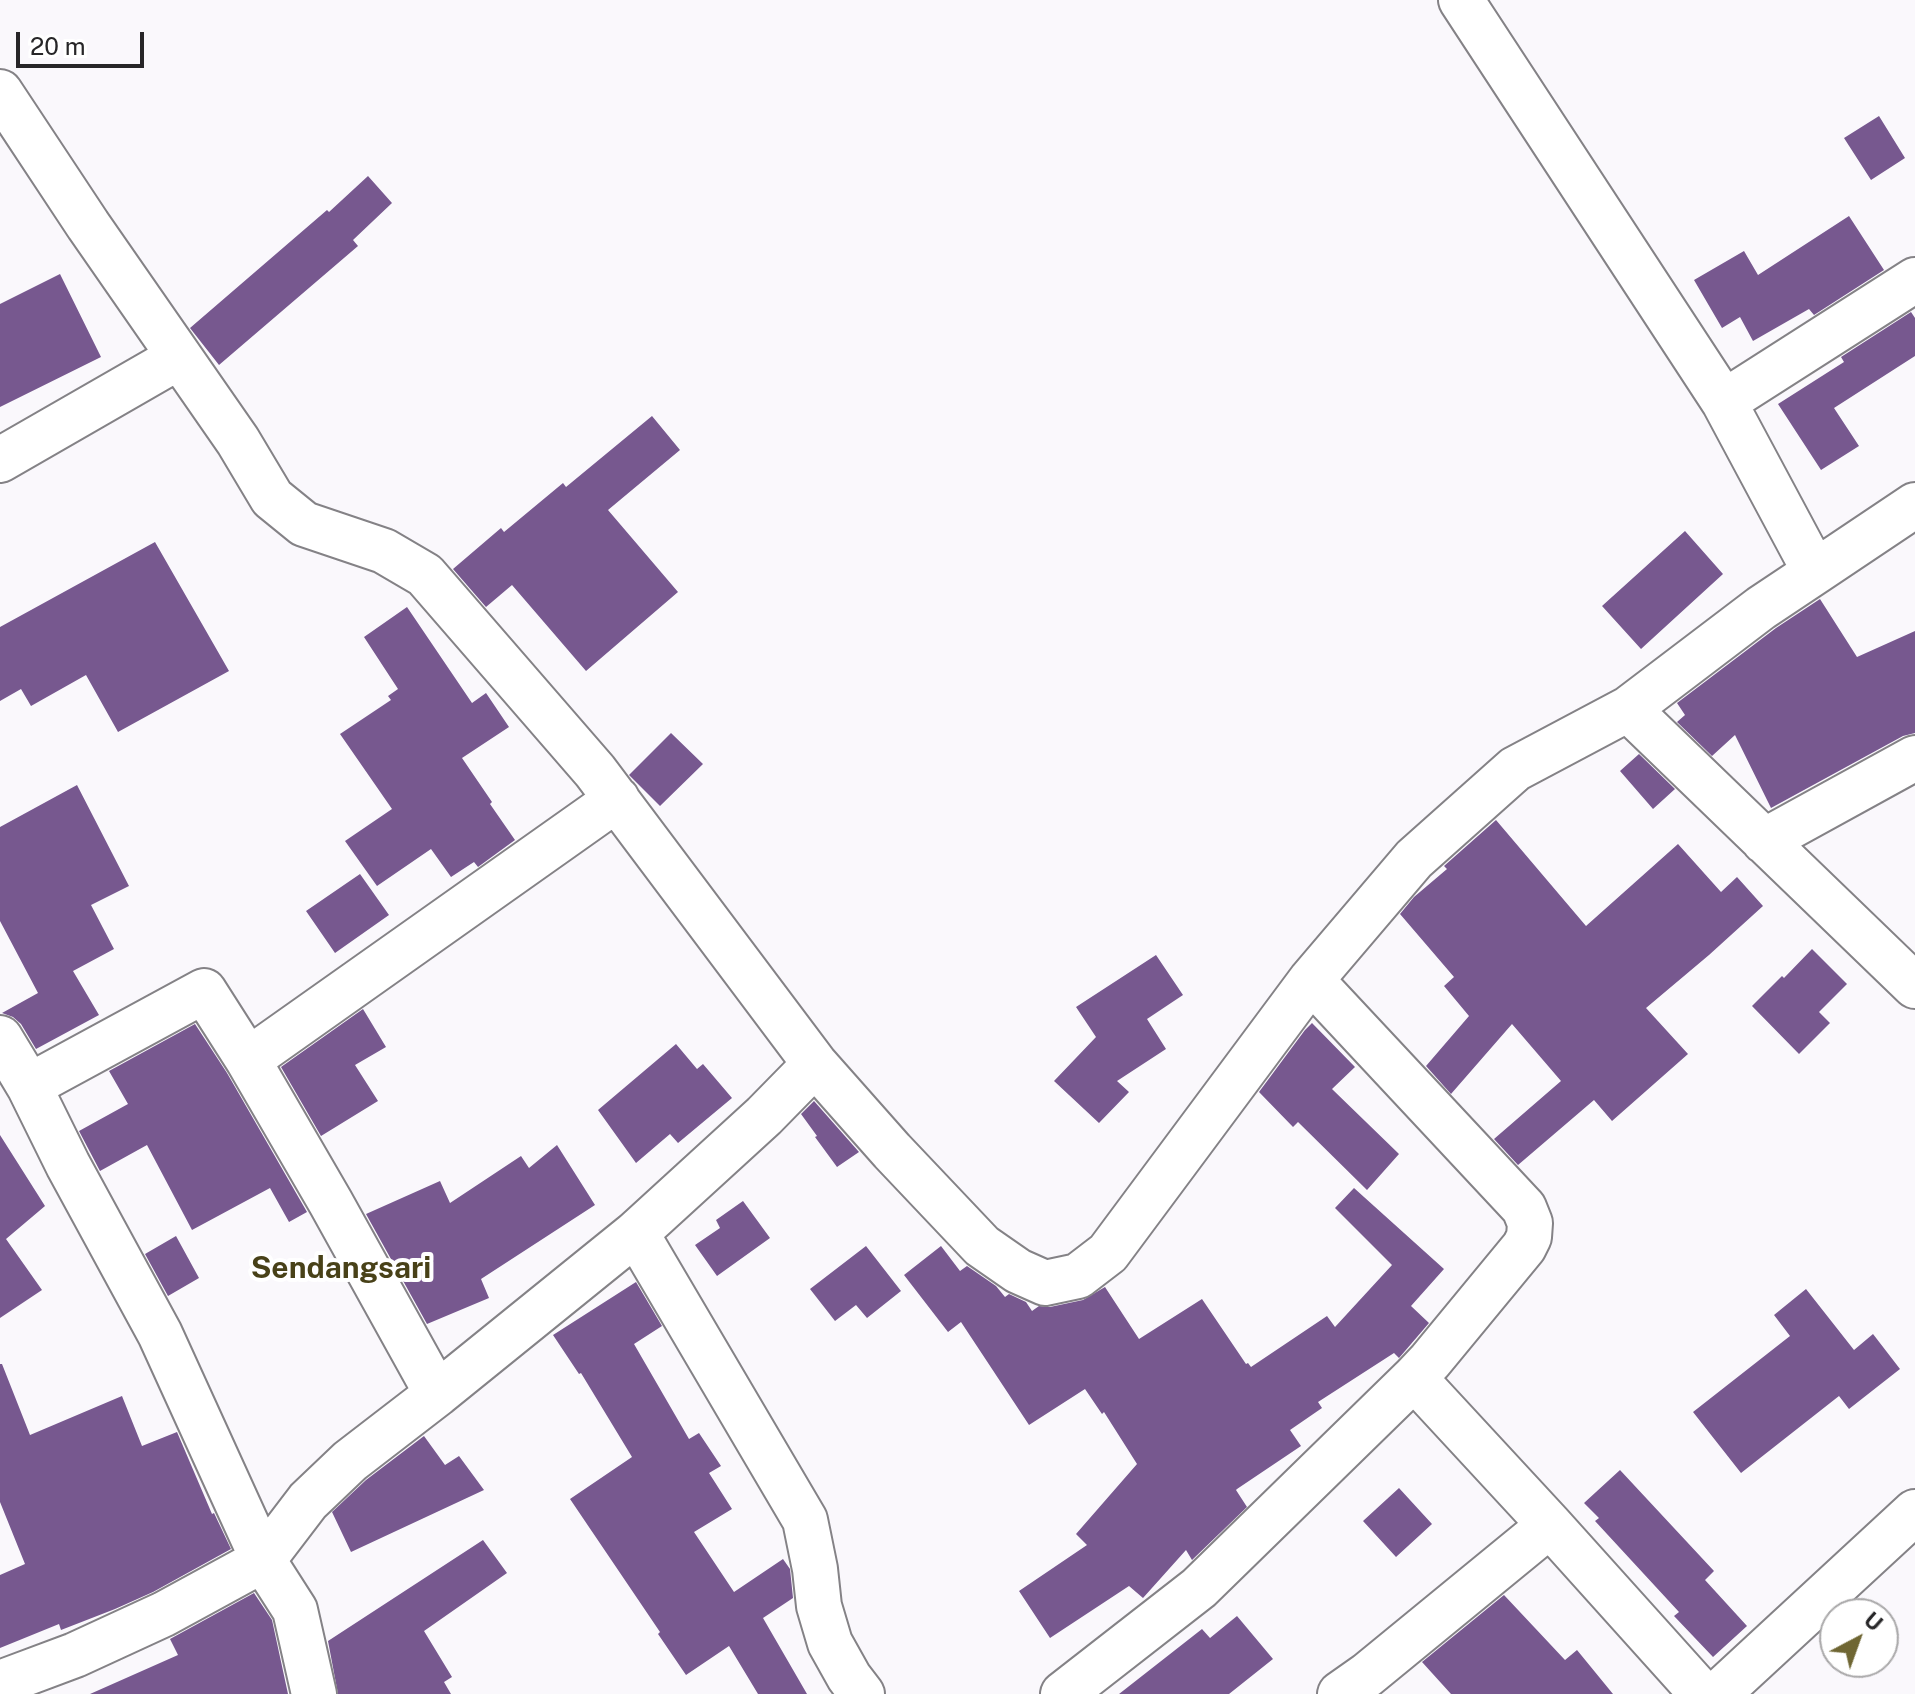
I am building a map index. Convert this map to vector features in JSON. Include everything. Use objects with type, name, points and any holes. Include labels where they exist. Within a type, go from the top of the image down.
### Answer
[{"type":"street","points":[[1461,0],[1724,402],[1815,572]]},
{"type":"street","points":[[0,92],[238,441],[272,498],[304,524],[384,551],[425,575],[595,771],[815,1064],[982,1246],[1018,1271],[1045,1283],[1078,1276],[1108,1253],[1311,980],[1414,859],[1515,769],[1628,709],[1761,608],[1915,505]]},
{"type":"street","points":[[1724,402],[1915,280]]},
{"type":"street","points":[[0,460],[179,357]]},
{"type":"street","points":[[1628,709],[1915,986]]},
{"type":"street","points":[[1764,841],[1915,758]]},
{"type":"street","points":[[248,1060],[617,799]]},
{"type":"street","points":[[1063,1694],[1199,1588],[1414,1378],[1524,1247],[1529,1237],[1530,1223],[1524,1208],[1311,980]]},
{"type":"street","points":[[29,1086],[204,991],[248,1060],[437,1394]]},
{"type":"street","points":[[0,1038],[29,1086],[68,1165],[160,1334],[263,1560],[295,1610],[314,1694]]},
{"type":"street","points":[[0,1683],[75,1655],[164,1614],[263,1560],[308,1501],[350,1461],[636,1233],[764,1116],[815,1064]]},
{"type":"street","points":[[636,1233],[805,1520],[819,1606],[830,1643],[862,1694]]},
{"type":"street","points":[[1414,1378],[1702,1694]]},
{"type":"street","points":[[1718,1694],[1915,1512]]},
{"type":"street","points":[[1340,1694],[1550,1525]]},
{"type":"building","points":[[1879,116],[1905,158],[1871,180],[1844,138]]},
{"type":"building","points":[[368,176],[392,203],[353,240],[358,246],[219,365],[190,328]]},
{"type":"building","points":[[1849,216],[1884,270],[1814,315],[1809,309],[1753,341],[1740,317],[1722,328],[1694,280],[1744,251],[1758,275]]},
{"type":"building","points":[[60,274],[101,357],[0,407],[0,304]]},
{"type":"building","points":[[1911,312],[1915,318],[1915,356],[1834,408],[1859,446],[1821,470],[1778,404],[1844,362],[1841,357]]},
{"type":"building","points":[[652,416],[680,450],[608,510],[678,592],[586,671],[512,585],[486,607],[453,569],[501,528],[504,532],[563,483],[566,487]]},
{"type":"building","points":[[1685,531],[1723,574],[1641,649],[1602,606]]},
{"type":"building","points":[[155,542],[229,671],[118,732],[86,675],[31,706],[21,689],[0,701],[0,627]]},
{"type":"building","points":[[1820,599],[1857,657],[1915,631],[1915,733],[1903,736],[1771,808],[1735,735],[1712,756],[1677,722],[1685,715],[1677,703],[1776,628]]},
{"type":"building","points":[[407,607],[472,703],[486,693],[509,727],[462,758],[515,840],[478,867],[474,862],[451,877],[431,849],[377,886],[345,841],[392,809],[340,734],[391,700],[388,696],[398,689],[364,637]]},
{"type":"building","points":[[671,733],[703,764],[660,806],[629,775]]},
{"type":"building","points":[[1639,754],[1675,789],[1653,809],[1620,771]]},
{"type":"building","points":[[77,785],[129,886],[91,905],[114,949],[73,971],[99,1015],[36,1049],[21,1024],[2,1013],[38,993],[0,921],[0,827]]},
{"type":"building","points":[[1496,820],[1586,926],[1678,844],[1721,892],[1737,877],[1763,906],[1646,1008],[1688,1054],[1612,1121],[1594,1100],[1518,1165],[1494,1139],[1561,1081],[1512,1024],[1451,1094],[1426,1066],[1469,1016],[1444,986],[1454,977],[1400,914],[1414,897],[1447,869],[1444,866]]},
{"type":"building","points":[[360,874],[389,915],[335,953],[306,911]]},
{"type":"building","points":[[1812,949],[1847,984],[1819,1012],[1830,1023],[1799,1054],[1752,1006]]},
{"type":"building","points":[[1156,955],[1183,995],[1147,1019],[1166,1049],[1117,1081],[1129,1092],[1099,1123],[1054,1081],[1096,1037],[1076,1007]]},
{"type":"building","points":[[363,1009],[386,1047],[355,1065],[378,1101],[321,1136],[281,1067]]},
{"type":"building","points":[[1312,1023],[1355,1067],[1332,1089],[1399,1154],[1367,1190],[1298,1122],[1293,1127],[1259,1092]]},
{"type":"building","points":[[195,1024],[227,1073],[307,1212],[289,1222],[270,1188],[192,1230],[147,1145],[100,1171],[79,1131],[128,1104],[109,1071]]},
{"type":"building","points":[[676,1044],[697,1069],[703,1064],[732,1098],[678,1143],[670,1134],[636,1163],[598,1110]]},
{"type":"building","points":[[814,1101],[859,1152],[837,1167],[801,1114]]},
{"type":"building","points":[[0,1135],[45,1206],[6,1239],[42,1290],[0,1318]]},
{"type":"building","points":[[557,1145],[595,1205],[481,1279],[489,1298],[427,1324],[366,1214],[440,1181],[450,1203],[521,1156],[529,1168]]},
{"type":"building","points":[[1354,1188],[1444,1269],[1411,1306],[1429,1323],[1399,1358],[1394,1353],[1318,1402],[1322,1408],[1290,1430],[1301,1446],[1236,1490],[1247,1507],[1192,1560],[1186,1550],[1143,1598],[1129,1586],[1050,1638],[1019,1591],[1087,1545],[1076,1534],[1137,1464],[1104,1412],[1102,1414],[1085,1389],[1029,1425],[961,1322],[948,1332],[904,1275],[941,1246],[960,1271],[967,1266],[996,1286],[1005,1297],[1009,1294],[1026,1302],[1032,1311],[1039,1306],[1050,1307],[1083,1300],[1105,1287],[1139,1339],[1202,1299],[1251,1367],[1327,1316],[1335,1327],[1392,1265],[1335,1208]]},
{"type":"building","points":[[743,1201],[770,1238],[717,1276],[695,1245],[720,1228],[716,1220]]},
{"type":"building","points":[[176,1236],[199,1278],[168,1296],[145,1254]]},
{"type":"building","points":[[866,1246],[901,1291],[867,1318],[856,1305],[835,1321],[810,1289]]},
{"type":"building","points":[[636,1282],[662,1326],[634,1344],[689,1439],[699,1433],[721,1466],[709,1473],[732,1509],[694,1532],[734,1592],[783,1559],[790,1569],[793,1598],[763,1618],[807,1694],[758,1694],[729,1646],[686,1675],[570,1499],[632,1457],[581,1373],[553,1335]]},
{"type":"building","points":[[1806,1289],[1854,1350],[1873,1334],[1900,1369],[1849,1409],[1839,1396],[1741,1473],[1693,1412],[1790,1336],[1774,1315]]},
{"type":"building","points":[[0,1364],[30,1435],[122,1396],[142,1446],[177,1432],[212,1514],[231,1549],[115,1609],[61,1630],[59,1624],[0,1648],[0,1575],[25,1564],[0,1502]]},
{"type":"building","points":[[424,1436],[445,1465],[459,1456],[484,1490],[351,1552],[332,1512],[366,1480]]},
{"type":"building","points":[[1620,1470],[1714,1571],[1705,1580],[1747,1626],[1713,1657],[1674,1616],[1679,1612],[1595,1521],[1599,1518],[1584,1503]]},
{"type":"building","points":[[1399,1488],[1432,1524],[1396,1557],[1363,1521]]},
{"type":"building","points":[[483,1540],[507,1573],[424,1631],[452,1677],[444,1682],[451,1694],[338,1694],[328,1641]]},
{"type":"building","points":[[254,1593],[272,1620],[288,1694],[90,1694],[178,1655],[170,1639]]},
{"type":"building","points":[[1504,1595],[1565,1660],[1577,1650],[1613,1694],[1451,1694],[1422,1662]]},
{"type":"building","points":[[1237,1616],[1273,1659],[1229,1694],[1119,1694],[1202,1629],[1210,1638]]},
{"type":"district","name":"Sendangsari","points":[[341,1269]]}]
